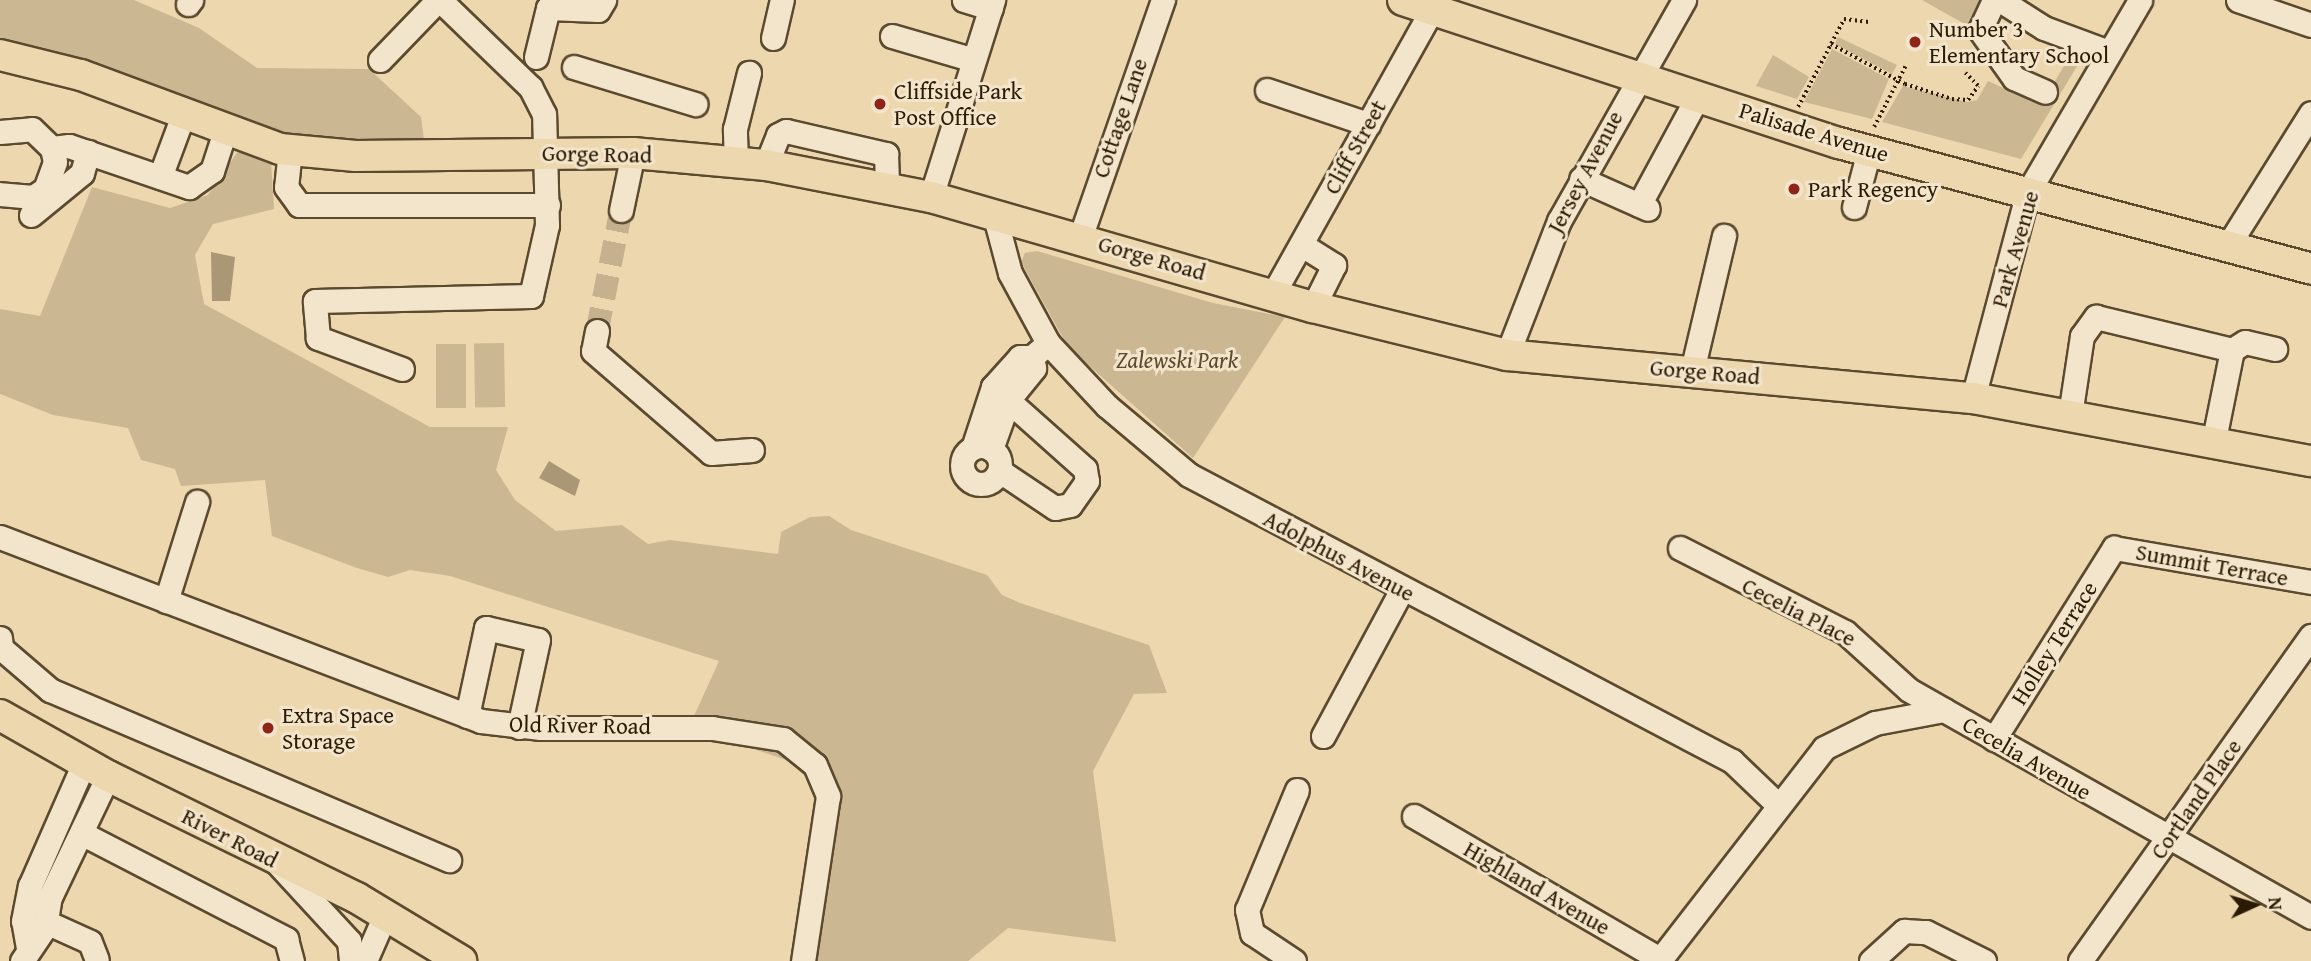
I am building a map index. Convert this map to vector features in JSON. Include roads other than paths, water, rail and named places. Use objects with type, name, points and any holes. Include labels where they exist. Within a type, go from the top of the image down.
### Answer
[{"type":"main road","name":"Palisade Avenue","points":[[1403,0],[1435,4],[1636,76],[1868,150],[2311,270]]},
{"type":"main road","name":"Gorge Road","points":[[0,55],[81,75],[224,133],[290,150],[356,156],[550,151],[632,153],[766,165],[931,197],[994,213],[1313,307],[1507,355],[1973,398],[2311,461]]},
{"type":"main road","name":"River Road","points":[[0,715],[96,770],[386,915],[461,961]]},
{"type":"street","points":[[380,60],[439,0],[522,80],[544,114],[550,151],[548,205],[531,296],[315,301],[318,338],[402,369]]},
{"type":"street","points":[[522,80],[536,57],[548,8],[598,10],[604,0]]},
{"type":"street","points":[[773,38],[782,0]]},
{"type":"street","points":[[931,197],[992,4],[964,0]]},
{"type":"street","name":"Cottage Lane","points":[[1080,238],[1163,0]]},
{"type":"street","name":"Jersey Avenue","points":[[1507,355],[1543,254],[1636,76],[1684,0]]},
{"type":"street","points":[[1994,0],[1980,30],[2014,78],[2045,92]]},
{"type":"street","points":[[2000,0],[2000,6],[2044,27],[2109,52]]},
{"type":"street","points":[[2238,0],[2311,25]]},
{"type":"street","name":"Park Avenue","points":[[1973,398],[2028,192],[2138,1]]},
{"type":"street","name":"Cliff Street","points":[[1273,294],[1435,4]]},
{"type":"street","points":[[892,36],[974,60]]},
{"type":"street","points":[[536,57],[695,104]]},
{"type":"street","points":[[736,162],[734,129],[749,73]]},
{"type":"street","points":[[1267,90],[1368,124]]},
{"type":"street","points":[[1581,179],[1644,207],[1698,96]]},
{"type":"street","points":[[2227,247],[2311,113]]},
{"type":"street","points":[[160,177],[183,115]]},
{"type":"street","points":[[0,132],[32,129],[52,148],[88,152],[189,187],[212,171],[224,133]]},
{"type":"street","points":[[0,194],[19,200],[45,188],[54,169],[52,148]]},
{"type":"street","points":[[290,150],[286,187],[299,205],[548,205]]},
{"type":"street","points":[[1854,207],[1868,150]]},
{"type":"street","points":[[31,215],[82,173],[88,152]]},
{"type":"street","points":[[621,210],[632,153]]},
{"type":"street","name":"Adolphus Avenue","points":[[994,213],[1010,273],[1040,350],[1189,475],[1732,761],[1777,804]]},
{"type":"street","points":[[1692,371],[1724,236]]},
{"type":"street","points":[[1301,245],[1334,265],[1313,307]]},
{"type":"street","points":[[2070,415],[2082,336],[2096,317],[2232,350],[2245,342],[2275,349]]},
{"type":"street","points":[[597,331],[593,351],[712,453],[752,450]]},
{"type":"street","points":[[1000,471],[987,484],[969,480],[963,463],[982,448],[1001,393],[1020,356],[1040,350]]},
{"type":"street","points":[[2213,444],[2232,350]]},
{"type":"street","points":[[982,448],[1000,471],[1055,508],[1070,505],[1087,481],[1084,469],[1001,393]]},
{"type":"street","points":[[166,601],[197,502]]},
{"type":"street","name":"Old River Road","points":[[0,537],[467,716],[519,727],[712,728],[769,735],[815,765],[828,796],[803,961]]},
{"type":"street","name":"Cecelia Place","points":[[1680,548],[1845,632],[1909,690],[1944,710]]},
{"type":"street","name":"Summit Terrace","points":[[2114,548],[2311,582]]},
{"type":"street","name":"Holley Terrace","points":[[1994,738],[2114,548]]},
{"type":"street","points":[[1323,736],[1402,589]]},
{"type":"street","points":[[467,716],[486,628],[538,640],[519,727]]},
{"type":"street","name":"Cortland Place","points":[[2080,961],[2311,636]]},
{"type":"street","points":[[2,652],[50,690],[449,860]]},
{"type":"street","name":"Cecelia Avenue","points":[[1659,960],[1800,771],[1839,736],[1944,710],[2167,839],[2311,917]]},
{"type":"street","points":[[25,954],[66,887],[83,834],[96,770]]},
{"type":"street","points":[[25,954],[23,921],[35,875],[96,770]]},
{"type":"street","points":[[1294,961],[1252,933],[1247,910],[1297,790]]},
{"type":"street","name":"Highland Avenue","points":[[1414,816],[1659,960]]},
{"type":"street","points":[[83,834],[285,939],[292,961]]},
{"type":"street","points":[[276,862],[349,941],[351,961]]},
{"type":"street","points":[[35,875],[66,887]]},
{"type":"street","points":[[365,961],[386,915]]},
{"type":"street","points":[[46,922],[90,942],[97,960]]},
{"type":"street","points":[[1871,961],[1904,931],[1926,932],[1984,961]]},
{"type":"tunnel","points":[[597,331],[621,210]]},
{"type":"place","name":"Number 3 Elementary School","points":[[1915,42]]},
{"type":"place","name":"Cliffside Park Post Office","points":[[880,104]]},
{"type":"place","name":"Park Regency","points":[[1794,189]]},
{"type":"place","name":"Extra Space Storage","points":[[268,728]]},
{"type":"park label","name":"Zalewski Park","points":[[1177,360]]}]
